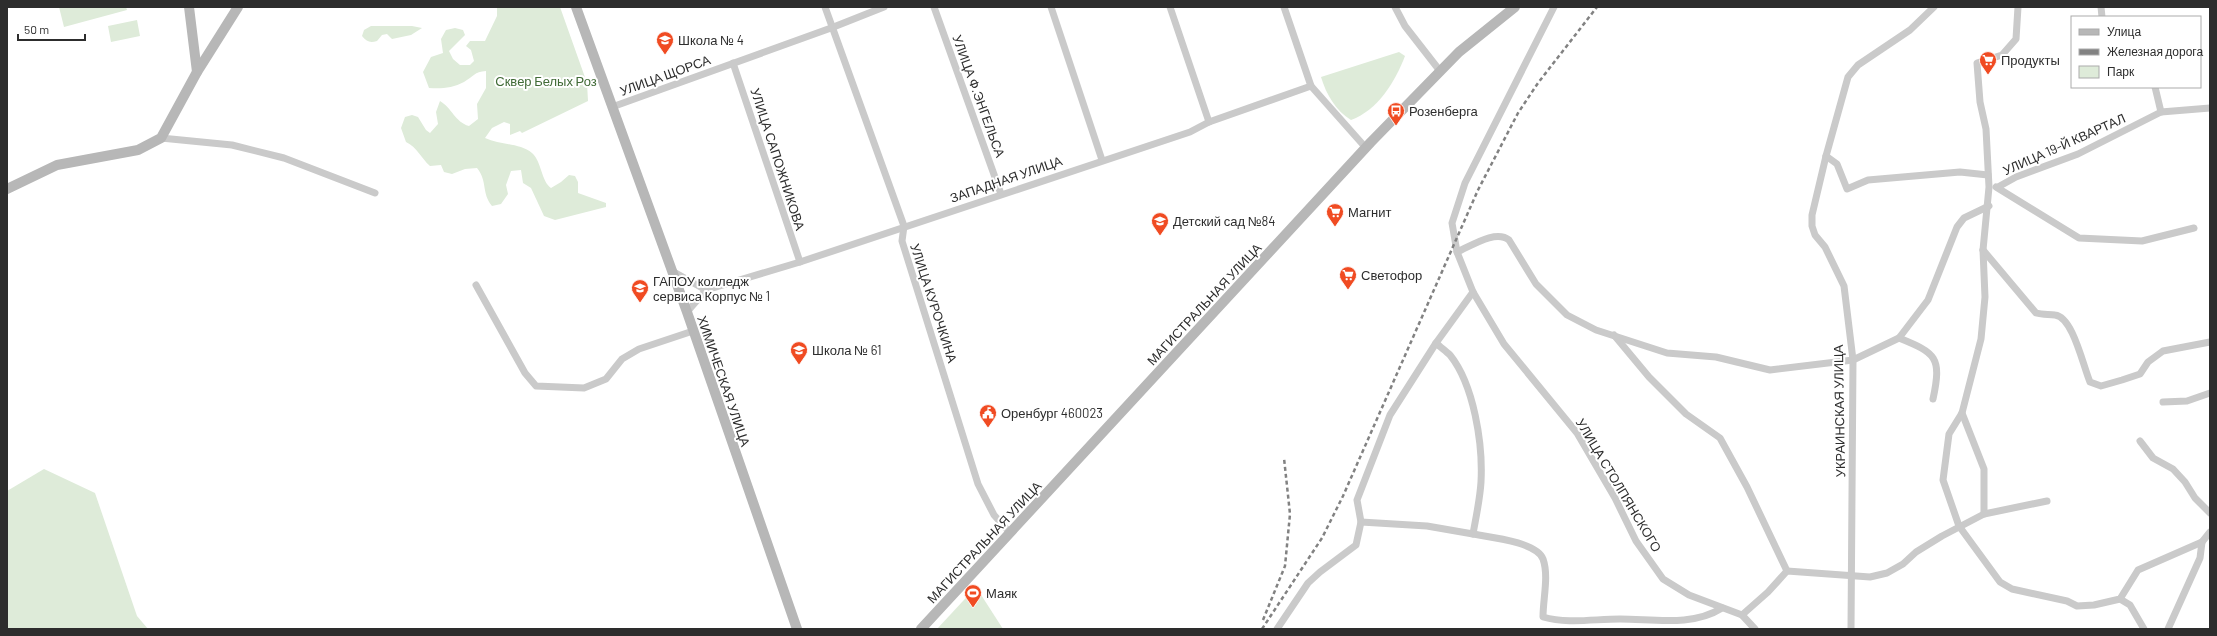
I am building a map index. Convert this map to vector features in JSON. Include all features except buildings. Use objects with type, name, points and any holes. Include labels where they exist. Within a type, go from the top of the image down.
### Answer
[{"type":"street","points":[[189,7],[198,72]]},
{"type":"street","points":[[7,189],[58,165],[138,150],[161,138],[198,72],[238,7]]},
{"type":"street","name":"ХИМИЧЕСКАЯ УЛИЦА","points":[[576,7],[687,312],[797,629]]},
{"type":"street","name":"УЛИЦА КУРОЧКИНА","points":[[825,7],[831,28],[904,226],[902,241],[978,484],[994,515],[1010,533]]},
{"type":"street","name":"УЛИЦА ЩОРСА","points":[[612,107],[831,28],[884,7]]},
{"type":"street","name":"УЛИЦА Ф.ЭНГЕЛЬСА","points":[[934,7],[1001,194]]},
{"type":"street","points":[[1051,7],[1102,160]]},
{"type":"street","points":[[1170,7],[1209,122]]},
{"type":"street","points":[[1284,7],[1311,86],[1366,148]]},
{"type":"street","points":[[1395,7],[1405,26],[1440,71]]},
{"type":"street","name":"МАГИСТРАЛЬНАЯ УЛИЦА","points":[[920,629],[1366,148],[1468,44],[1504,10],[1515,7]]},
{"type":"street","name":"УЛИЦА СТОЛПЯНСКОГО","points":[[1554,7],[1465,183],[1452,223],[1457,252],[1473,292],[1504,344],[1577,433],[1615,498],[1636,541],[1663,579],[1689,595],[1742,615]]},
{"type":"street","name":"УКРАИНСКАЯ УЛИЦА","points":[[1851,629],[1853,360],[1844,286],[1825,247],[1815,235],[1812,226],[1826,156],[1848,77],[1858,65],[1910,30],[1934,7]]},
{"type":"street","name":"УЛИЦА 19-Й КВАРТАЛ","points":[[1826,156],[1838,164],[1847,188],[1868,180],[1960,172],[1988,176],[1986,129],[1980,102],[1977,63],[2002,56],[2016,39],[2018,7]]},
{"type":"street","name":"УЛИЦА САПОЖНИКОВА","points":[[733,63],[800,262]]},
{"type":"street","name":"ЗАПАДНАЯ УЛИЦА","points":[[706,290],[800,262],[1102,160],[1190,132],[1209,122],[1311,86]]},
{"type":"street","points":[[2155,88],[2161,112]]},
{"type":"street","name":"УЛИЦА 19-Й КВАРТАЛ","points":[[2120,599],[2094,605],[2077,606],[2053,598],[2012,589],[2000,582],[1959,526],[1943,480],[1949,434],[1962,413],[1981,338],[1985,297],[1983,250],[1989,206],[1989,187],[1998,187],[2016,177],[2078,154],[2161,112],[2210,108]]},
{"type":"street","points":[[161,138],[232,145],[284,158],[375,193]]},
{"type":"street","points":[[1988,176],[1989,187]]},
{"type":"street","name":"УЛИЦА 19-Й КВАРТАЛ","points":[[1998,187],[2078,238],[2142,241],[2194,228]]},
{"type":"street","points":[[1457,252],[1497,236],[1505,236],[1536,284],[1567,316],[1596,330],[1667,353],[1716,357],[1770,370],[1853,360],[1898,338],[1928,300],[1956,227],[1964,218],[1989,206]]},
{"type":"street","points":[[1983,250],[2036,314],[2047,316],[2055,315],[2064,319],[2075,340],[2090,382],[2101,386],[2140,374],[2148,362],[2163,351],[2210,342]]},
{"type":"street","points":[[672,271],[706,290],[687,312]]},
{"type":"street","points":[[476,285],[525,373],[536,386],[584,388],[606,379],[622,358],[639,349],[693,331]]},
{"type":"street","points":[[1277,629],[1308,583],[1356,545],[1361,522],[1357,500],[1390,415],[1436,343],[1473,292]]},
{"type":"street","points":[[1614,335],[1649,377],[1686,414],[1720,438],[1747,487],[1787,571]]},
{"type":"street","points":[[1898,338],[1926,349],[1933,356],[1936,365],[1937,382],[1933,398]]},
{"type":"street","points":[[1436,343],[1450,355],[1462,376],[1474,414],[1481,458],[1481,483],[1473,534]]},
{"type":"street","points":[[2163,402],[2187,401],[2210,393]]},
{"type":"street","points":[[1962,413],[1984,469],[1984,514]]},
{"type":"street","points":[[2140,441],[2153,458],[2173,470],[2185,482],[2195,498],[2210,513]]},
{"type":"street","points":[[1787,571],[1870,577],[1887,573],[1903,564],[1916,552],[1959,526],[1984,514],[2047,501]]},
{"type":"street","points":[[1361,522],[1427,526],[1527,545],[1539,552],[1544,567],[1543,617],[1587,622],[1619,619],[1647,621],[1700,618],[1722,608]]},
{"type":"street","points":[[2144,629],[2130,605],[2120,599],[2138,570],[2202,542],[2210,532]]},
{"type":"street","points":[[2168,629],[2200,558],[2202,542]]},
{"type":"street","points":[[1754,629],[1742,615],[1768,592],[1787,571]]},
{"type":"green space","points":[[59,7],[126,7],[127,10],[64,27]]},
{"type":"green space","name":"Сквер Белых Роз","points":[[497,7],[560,7],[587,83],[588,101],[522,133],[520,131],[510,135],[510,124],[504,122],[492,128],[485,138],[522,147],[532,153],[538,161],[545,181],[551,188],[569,175],[575,176],[578,182],[578,193],[606,203],[606,207],[555,220],[544,216],[531,188],[523,183],[521,170],[511,171],[506,185],[508,194],[501,204],[492,206],[477,168],[465,169],[452,174],[444,172],[441,165],[430,166],[410,144],[406,142],[401,128],[405,117],[412,115],[418,117],[426,130],[430,133],[438,124],[436,112],[440,101],[448,107],[464,124],[469,126],[478,119],[477,104],[486,88],[486,71],[476,73],[464,82],[447,88],[429,88],[423,72],[431,57],[443,53],[441,39],[446,30],[455,28],[463,30],[465,35],[449,51],[453,59],[460,65],[470,65],[474,61],[471,50],[466,46],[470,41],[485,41],[497,16]]},
{"type":"green space","points":[[137,20],[140,36],[111,42],[108,26]]},
{"type":"green space","points":[[371,26],[412,26],[422,28],[411,35],[392,39],[387,34],[382,35],[377,41],[370,42],[362,36],[364,30]]},
{"type":"green space","points":[[1399,52],[1405,56],[1396,76],[1384,94],[1369,109],[1351,120],[1336,107],[1326,90],[1321,77]]},
{"type":"green space","points":[[44,469],[95,493],[137,616],[148,629],[7,629],[7,491]]},
{"type":"green space","name":"Маяк","points":[[976,587],[1003,629],[937,629]]},
{"type":"railway","points":[[1262,629],[1322,538],[1343,496],[1478,190],[1518,113],[1538,83],[1597,7]]},
{"type":"railway","points":[[1263,620],[1285,566],[1290,514],[1284,458]]},
{"type":"place","name":"Школа № 4","points":[[665,55]]},
{"type":"place","name":"Продукты","points":[[1988,75]]},
{"type":"place","name":"Розенберга","points":[[1396,126]]},
{"type":"place","name":"Магнит","points":[[1335,227]]},
{"type":"place","name":"Детский сад №84","points":[[1160,236]]},
{"type":"place","name":"Светофор","points":[[1348,290]]},
{"type":"place","name":"ГАПОУ колледж сервиса Корпус № 1","points":[[640,303]]},
{"type":"place","name":"Школа № 61","points":[[799,365]]},
{"type":"place","name":"Оренбург 460023","points":[[988,428]]},
{"type":"place","name":"Маяк","points":[[973,608]]}]
